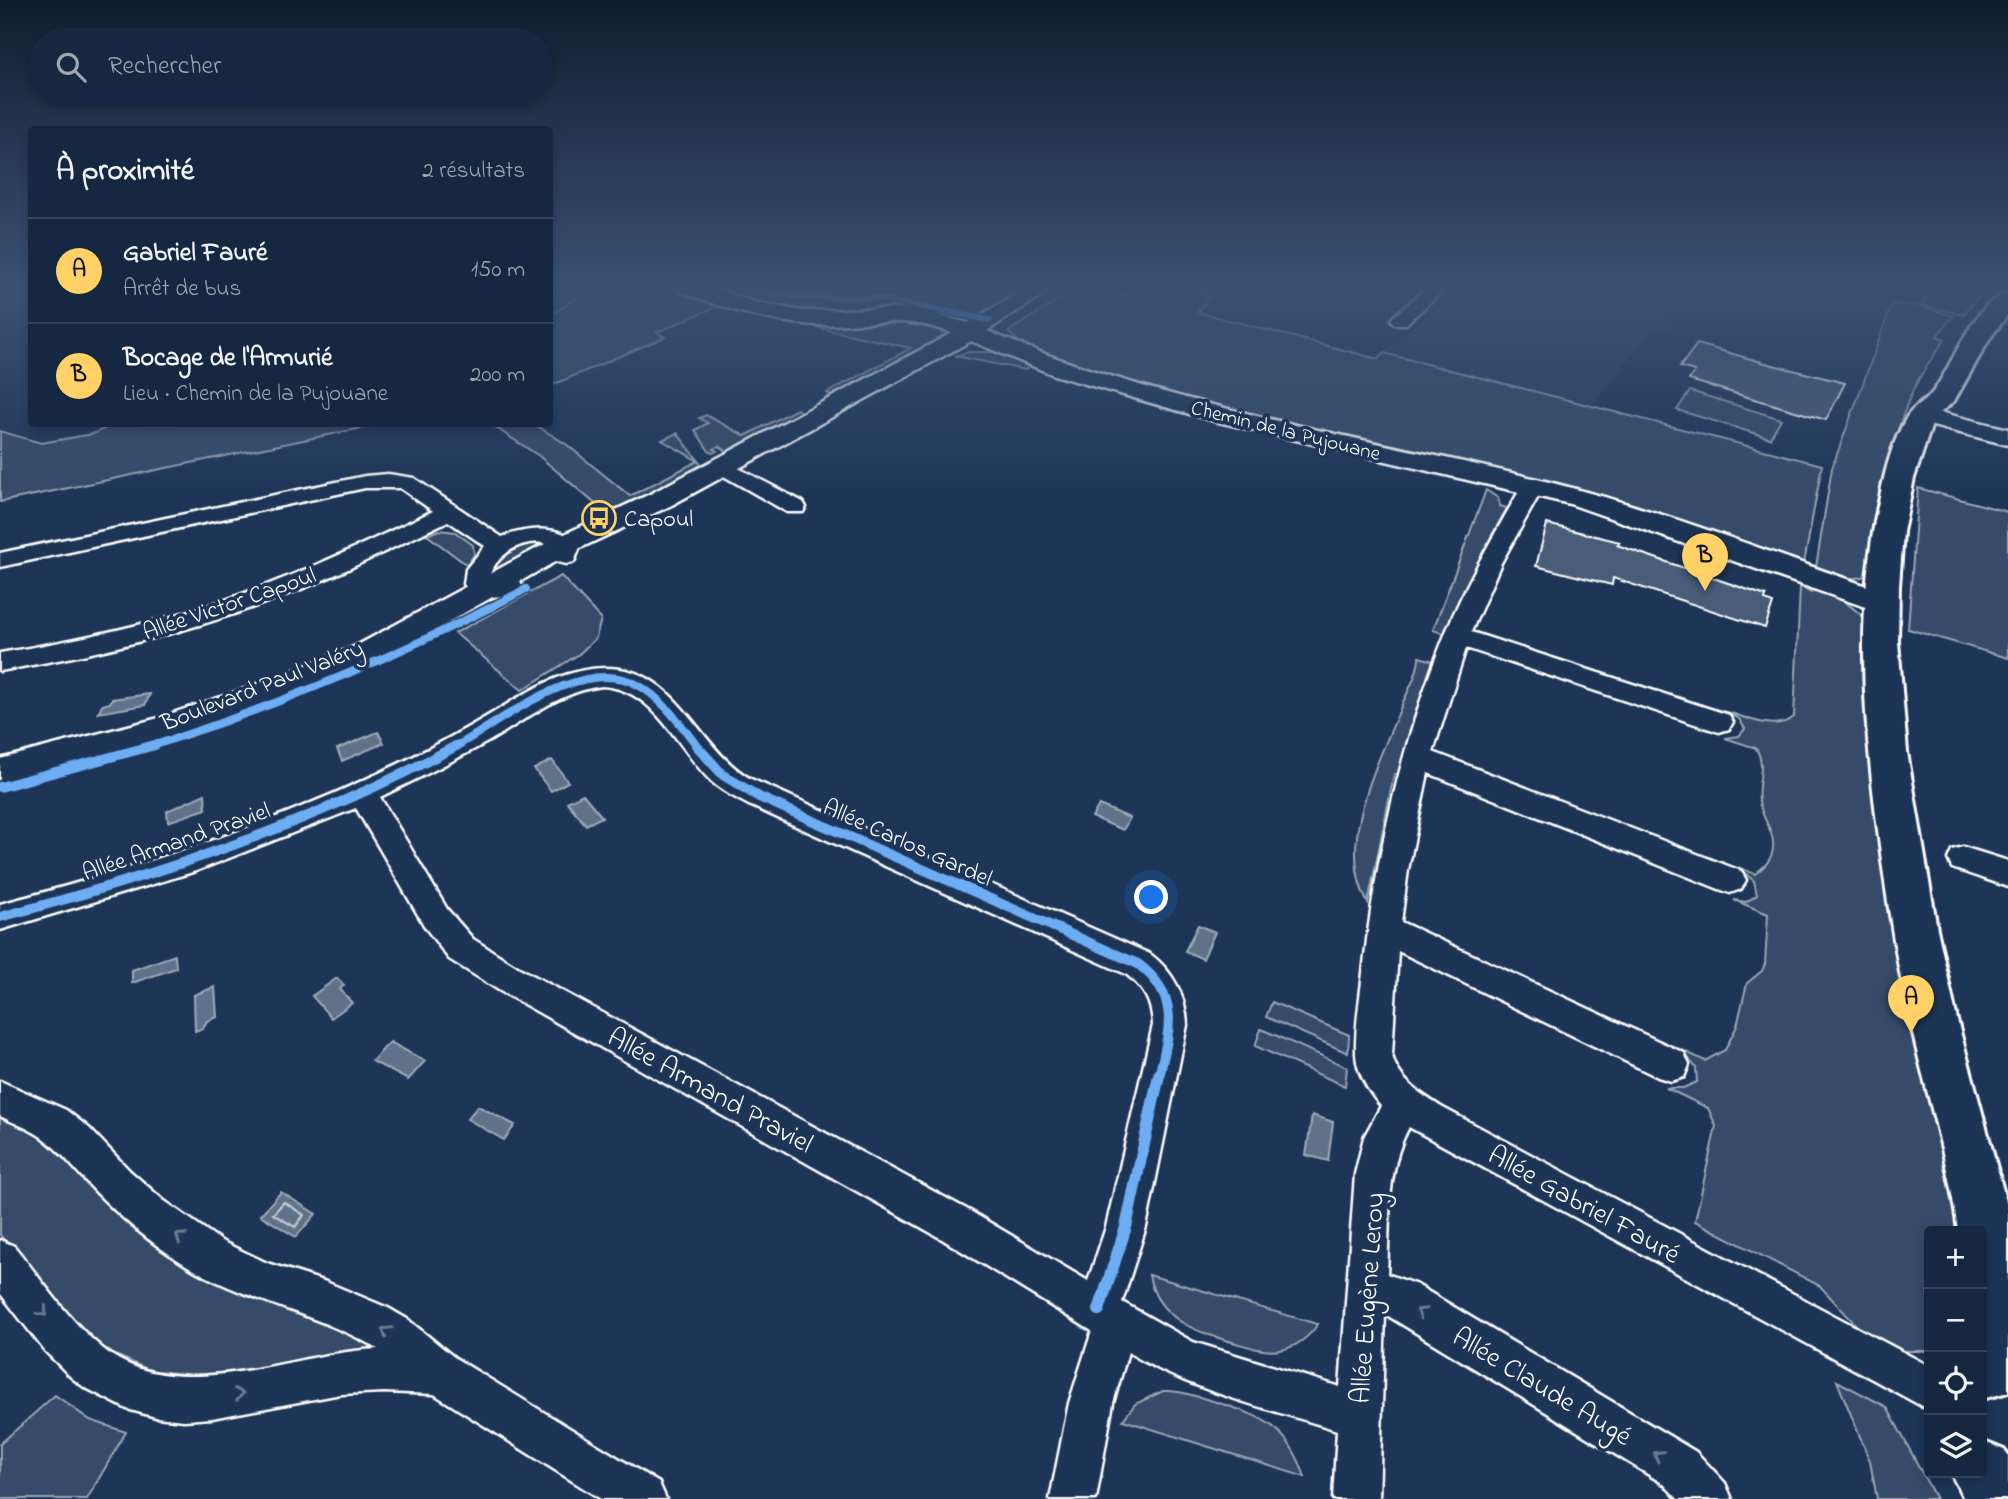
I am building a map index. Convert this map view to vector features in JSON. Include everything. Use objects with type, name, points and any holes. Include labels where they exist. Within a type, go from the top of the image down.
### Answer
[{"type":"main road","points":[[1925,411],[1921,394],[1942,356]]},
{"type":"main road","points":[[1967,356],[1941,400],[1925,411],[1900,470],[1888,533],[1882,602],[1889,771],[1916,941],[1938,1041],[1976,1183],[1989,1259],[1986,1289]]},
{"type":"main road","points":[[1976,1183],[2008,1250]]},
{"type":"main road","points":[[1987,1367],[2008,1363]]},
{"type":"main road","points":[[1986,1478],[2002,1499]]},
{"type":"street","name":"Boulevard Paul Valéry","points":[[2,771],[131,740],[191,721],[265,695],[432,627],[496,588],[566,551],[609,534],[660,500],[927,356]]},
{"type":"street","name":"Chemin de la Pujouane","points":[[1028,356],[1061,369],[1348,449],[1533,486],[1625,512],[1882,602]]},
{"type":"street","points":[[1925,411],[2008,437]]},
{"type":"street","points":[[723,466],[795,507]]},
{"type":"street","points":[[0,560],[378,481],[406,483],[447,513],[499,545]]},
{"type":"street","name":"Allée Gabriel Fauré","points":[[1533,486],[1504,534],[1457,636],[1416,757],[1396,841],[1384,929],[1374,1055],[1383,1082],[1403,1103],[1924,1386]]},
{"type":"street","name":"Allée Victor Capoul","points":[[0,662],[127,637],[220,609],[312,576],[447,513]]},
{"type":"street","points":[[496,588],[476,583],[477,571],[486,556],[499,545],[513,540],[539,538],[566,551]]},
{"type":"street","points":[[1457,636],[1719,722]]},
{"type":"street","name":"Allée Carlos Gardel","points":[[363,794],[466,741],[566,684],[595,677],[623,678],[637,683],[653,695],[723,775],[759,797],[1144,968],[1157,981],[1164,994],[1170,1010],[1170,1025],[1107,1316],[1073,1499]]},
{"type":"street","points":[[1416,757],[1730,880]]},
{"type":"street","name":"Allée Armand Praviel","points":[[0,917],[186,862],[363,794],[436,918],[461,949],[509,979],[956,1225],[1163,1350],[1191,1362],[1359,1415]]},
{"type":"street","points":[[1964,859],[2008,874]]},
{"type":"street","points":[[1384,929],[1671,1065]]},
{"type":"street","points":[[0,1098],[53,1124],[76,1141],[116,1185],[149,1214],[209,1256],[261,1281],[326,1303],[373,1323],[392,1334],[440,1373],[643,1499]]},
{"type":"street","name":"Allée Eugène Leroy","points":[[1356,1499],[1366,1287],[1378,1155],[1383,1137],[1403,1103]]},
{"type":"street","points":[[0,1260],[76,1352],[98,1372],[144,1392],[203,1398],[234,1396],[329,1375],[387,1370],[440,1373]]},
{"type":"street","name":"Allée Claude Augé","points":[[1366,1287],[1402,1300],[1680,1468],[1709,1499]]},
{"type":"shaded area","points":[[553,356],[621,356],[553,385]]},
{"type":"shaded area","points":[[896,356],[910,356],[835,397],[827,393]]},
{"type":"shaded area","points":[[955,356],[1003,356],[1029,366],[1025,370]]},
{"type":"shaded area","points":[[1042,356],[1366,356],[1378,359],[1381,356],[1396,356],[1822,465],[1803,569],[1664,519],[1271,425]]},
{"type":"shaded area","points":[[1396,356],[1632,356],[1592,406]]},
{"type":"shaded area","points":[[1873,356],[1934,356],[1916,384],[1896,435],[1866,576],[1840,578],[1815,573],[1832,468]]},
{"type":"shaded area","points":[[1690,391],[1781,419],[1770,438],[1677,410]]},
{"type":"shaded area","points":[[797,409],[803,414],[730,453],[719,446],[713,453],[709,451],[695,430],[708,423],[699,418],[706,415],[745,436]]},
{"type":"shaded area","points":[[108,427],[367,427],[0,502],[0,431],[41,443],[93,434]]},
{"type":"shaded area","points":[[495,427],[539,427],[566,444],[630,496],[698,461],[662,440],[677,433],[702,465],[643,499],[640,497],[606,513],[539,456]]},
{"type":"shaded area","points":[[1918,488],[2008,512],[2008,658],[1908,629]]},
{"type":"shaded area","points":[[1486,490],[1498,498],[1500,506],[1507,508],[1445,634],[1433,630]]},
{"type":"shaded area","points":[[439,530],[455,532],[473,545],[474,555],[467,565],[427,535]]},
{"type":"shaded area","points":[[535,542],[541,549],[494,573],[489,572],[488,564],[518,545]]},
{"type":"shaded area","points":[[561,576],[601,619],[596,638],[579,654],[522,690],[455,633]]},
{"type":"shaded area","points":[[1800,587],[1811,592],[1812,587],[1834,596],[1866,621],[1921,1047],[1967,1226],[1924,1226],[1924,1351],[1898,1351],[1870,1340],[1820,1286],[1695,1221],[1716,1126],[1708,1108],[1666,1088],[1683,1088],[1697,1082],[1696,1068],[1682,1050],[1705,1061],[1725,1050],[1737,1026],[1747,983],[1762,971],[1765,964],[1768,914],[1734,900],[1746,902],[1757,895],[1754,881],[1738,867],[1755,874],[1771,856],[1773,842],[1759,801],[1759,755],[1756,748],[1725,738],[1739,736],[1745,729],[1739,719],[1728,712],[1770,724],[1794,717]]},
{"type":"shaded area","points":[[1419,657],[1434,661],[1401,775],[1394,774],[1368,903],[1359,879],[1356,854],[1358,828],[1373,775],[1413,680]]},
{"type":"shaded area","points":[[1272,1002],[1349,1035],[1348,1053],[1266,1017]]},
{"type":"shaded area","points":[[1261,1029],[1347,1067],[1345,1086],[1255,1046]]},
{"type":"shaded area","points":[[0,1110],[389,1349],[218,1378],[149,1370],[102,1349],[88,1337],[0,1235]]},
{"type":"shaded area","points":[[1149,1275],[1318,1324],[1306,1338],[1292,1347],[1275,1351],[1257,1349],[1206,1334],[1176,1318],[1154,1293]]},
{"type":"shaded area","points":[[1837,1381],[1887,1407],[1936,1499],[1877,1499],[1870,1461]]},
{"type":"shaded area","points":[[1163,1391],[1196,1396],[1261,1419],[1282,1435],[1291,1446],[1305,1477],[1123,1420],[1135,1404]]},
{"type":"shaded area","points":[[55,1395],[90,1420],[126,1432],[87,1499],[0,1499],[0,1444]]},
{"type":"water","points":[[150,694],[145,705],[98,713],[102,705],[110,703],[112,699]]},
{"type":"water","points":[[378,732],[384,743],[342,761],[337,749]]},
{"type":"water","points":[[552,760],[568,782],[551,791],[534,769]]},
{"type":"water","points":[[205,794],[206,809],[168,822],[167,811]]},
{"type":"water","points":[[583,794],[602,817],[586,825],[567,802]]},
{"type":"water","points":[[1099,805],[1130,818],[1123,830],[1092,817]]},
{"type":"water","points":[[1198,925],[1215,932],[1203,959],[1185,951]]},
{"type":"water","points":[[175,955],[176,968],[132,983],[132,970]]},
{"type":"water","points":[[337,978],[344,985],[340,989],[352,1003],[331,1018],[312,996]]},
{"type":"water","points":[[215,987],[217,1017],[195,1031],[194,995]]},
{"type":"water","points":[[390,1042],[425,1061],[408,1080],[372,1061]]},
{"type":"water","points":[[478,1106],[515,1125],[504,1140],[467,1119]]},
{"type":"water","points":[[1312,1115],[1333,1122],[1328,1161],[1306,1155]]},
{"type":"water","points":[[281,1192],[316,1214],[296,1237],[260,1215]]},
{"type":"building","points":[[1688,356],[1740,356],[1845,383],[1826,420],[1689,380],[1695,371],[1680,367]]},
{"type":"building","points":[[1547,524],[1620,542],[1617,545],[1766,596],[1765,600],[1773,603],[1765,628],[1613,578],[1612,585],[1536,566]]},
{"type":"cycle path","points":[[0,787],[136,751],[270,706],[400,652],[526,589]]},
{"type":"cycle path","points":[[0,917],[185,863],[309,816],[427,762],[566,685],[602,677],[621,678],[636,683],[663,705],[723,775],[741,787],[1138,964],[1158,983],[1166,998],[1170,1025],[1126,1227],[1099,1310]]},
{"type":"place","name":"Capoul","points":[[599,518]]},
{"type":"place","name":"Bocage de l'Armurié","points":[[1705,591]]},
{"type":"place","name":"Gabriel Fauré","points":[[1911,1033]]}]
